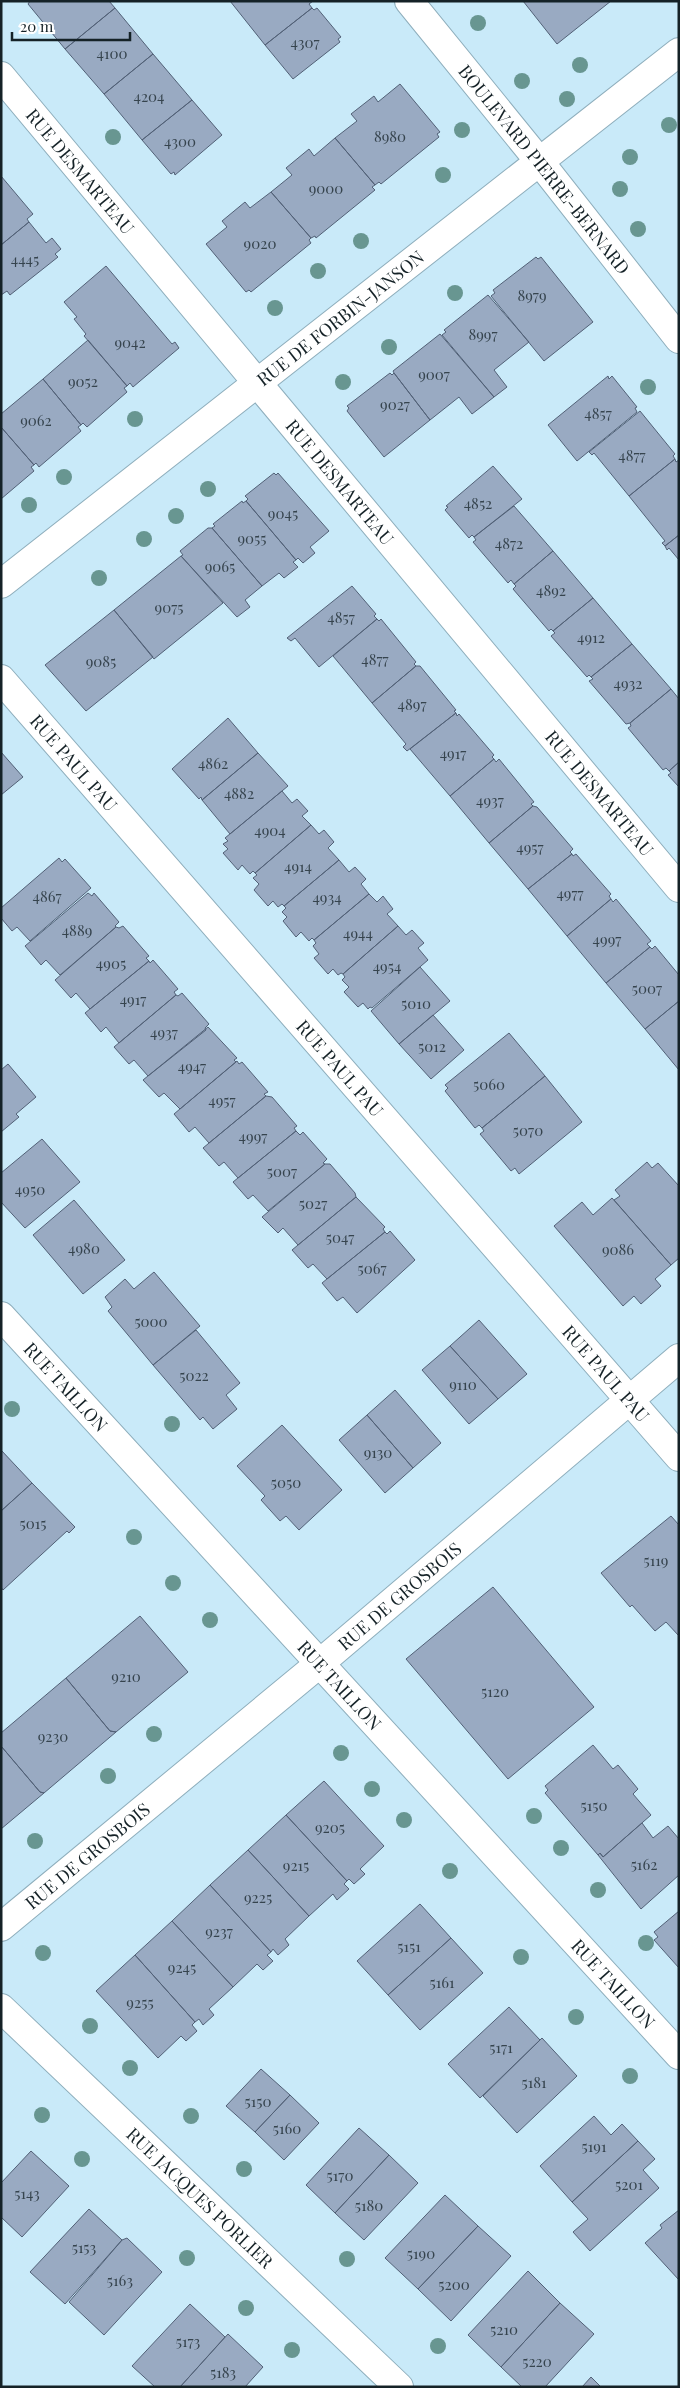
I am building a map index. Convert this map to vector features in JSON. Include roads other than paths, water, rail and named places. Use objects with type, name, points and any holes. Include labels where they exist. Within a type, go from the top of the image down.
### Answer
[{"type":"street","name":"BOULEVARD PIERRE-BERNARD","points":[[409,1],[539,161],[679,339]]},
{"type":"street","name":"RUE DE FORBIN-JANSON","points":[[1,584],[679,52]]},
{"type":"street","name":"RUE DESMARTEAU","points":[[1,76],[679,888]]},
{"type":"street","name":"RUE PAUL PAU","points":[[1,679],[679,1457]]},
{"type":"street","name":"RUE TAILLON","points":[[1,1316],[679,2055]]},
{"type":"street","name":"RUE DE GROSBOIS","points":[[1,1927],[319,1664],[679,1358]]},
{"type":"street","name":"RUE JACQUES PORLIER","points":[[1,2008],[399,2387]]}]
